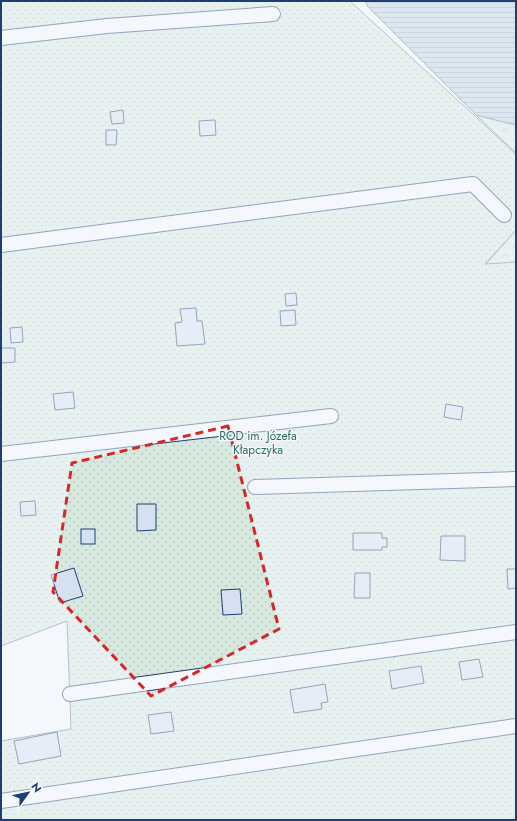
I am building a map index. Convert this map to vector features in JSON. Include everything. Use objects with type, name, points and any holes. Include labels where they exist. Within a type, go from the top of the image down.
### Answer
[{"type":"lane","points":[[1,38],[107,26],[273,14]]},
{"type":"lane","points":[[1,244],[473,184],[504,215]]},
{"type":"lane","points":[[1,454],[330,416]]},
{"type":"lane","points":[[255,487],[516,479]]},
{"type":"lane","points":[[70,694],[516,632]]},
{"type":"lane","points":[[1,801],[516,726]]},
{"type":"highlighted area","points":[[228,426],[279,629],[151,696],[53,592],[72,463]]},
{"type":"green space","name":"ROD im. Józefa Kłapczyka","points":[[1,1],[350,1],[516,154],[516,230],[485,264],[516,262],[516,820],[1,820],[1,741],[71,729],[67,621],[1,646]]},
{"type":"green space","points":[[476,115],[516,125],[516,153]]},
{"type":"green space","points":[[516,230],[516,262],[485,265]]},
{"type":"water","points":[[365,1],[516,1],[516,125],[476,115],[368,7]]},
{"type":"building","points":[[123,110],[124,123],[112,124],[110,112]]},
{"type":"building","points":[[215,120],[216,135],[200,136],[199,121]]},
{"type":"building","points":[[106,130],[117,130],[116,145],[106,145]]},
{"type":"building","points":[[296,293],[297,305],[286,306],[285,294]]},
{"type":"building","points":[[196,308],[197,321],[202,321],[205,344],[177,346],[175,323],[182,322],[180,309]]},
{"type":"building","points":[[295,310],[296,325],[281,326],[280,311]]},
{"type":"building","points":[[22,327],[23,342],[11,343],[10,328]]},
{"type":"building","points":[[1,348],[15,348],[15,362],[1,363]]},
{"type":"building","points":[[73,392],[75,408],[55,410],[53,394]]},
{"type":"building","points":[[446,404],[463,407],[461,420],[444,417]]},
{"type":"building","points":[[35,501],[36,515],[21,516],[20,502]]},
{"type":"building","points":[[137,504],[156,504],[156,530],[137,531]]},
{"type":"building","points":[[81,529],[95,529],[95,544],[81,544]]},
{"type":"building","points":[[353,533],[382,533],[382,538],[387,538],[387,547],[382,547],[382,550],[353,550]]},
{"type":"building","points":[[441,536],[465,536],[465,561],[440,560]]},
{"type":"building","points":[[74,568],[83,596],[60,603],[51,575]]},
{"type":"building","points":[[507,569],[516,569],[516,588],[508,589]]},
{"type":"building","points":[[355,573],[370,573],[370,598],[354,598]]},
{"type":"building","points":[[240,589],[242,614],[223,615],[221,590]]},
{"type":"building","points":[[479,659],[483,677],[462,680],[459,662]]},
{"type":"building","points":[[421,666],[424,683],[392,689],[389,671]]},
{"type":"building","points":[[325,684],[328,702],[321,703],[322,709],[294,713],[290,690]]},
{"type":"building","points":[[171,712],[174,731],[151,734],[148,715]]},
{"type":"building","points":[[57,732],[61,756],[19,764],[14,741]]}]
